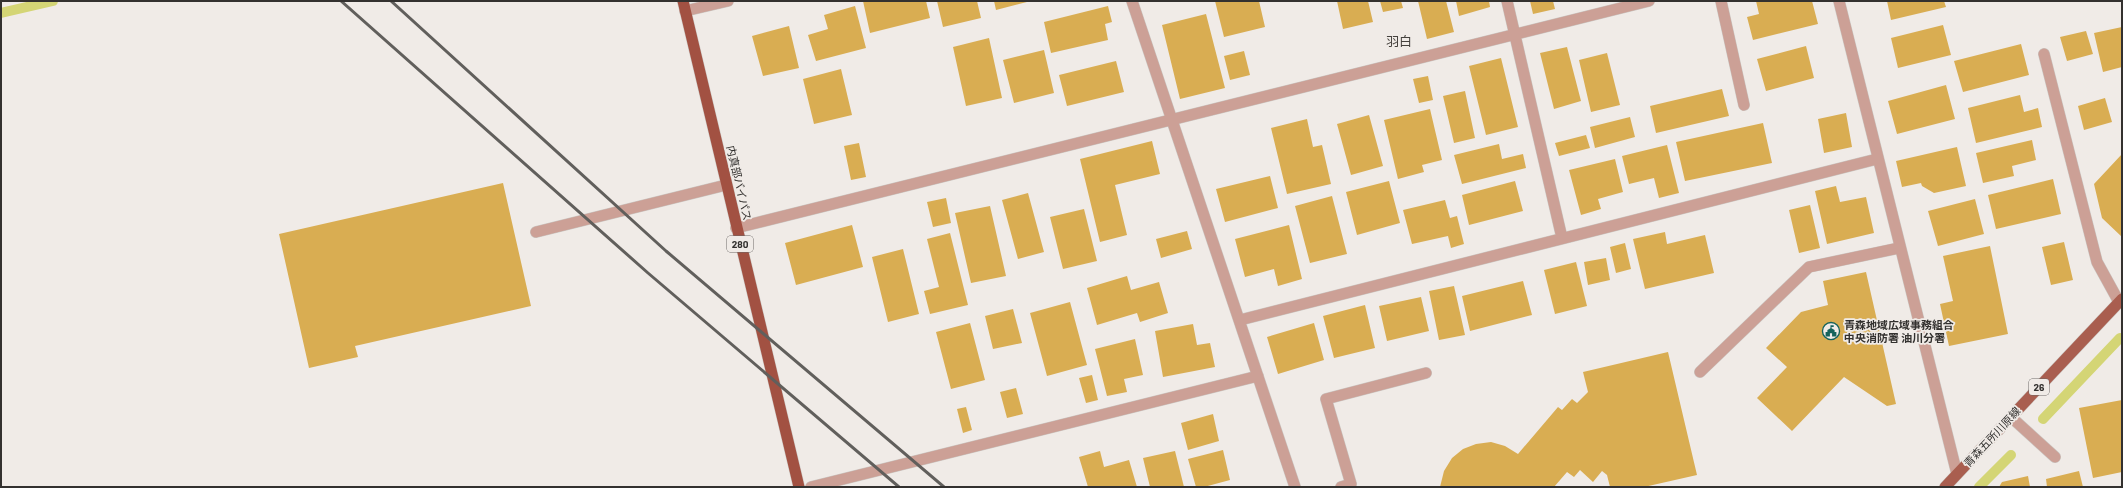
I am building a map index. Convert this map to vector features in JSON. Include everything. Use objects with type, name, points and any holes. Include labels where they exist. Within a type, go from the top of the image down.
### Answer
[{"type":"highway","name":"内真部バイパス","points":[[684,6],[799,487]]},
{"type":"main road","name":"青森五所川原線","points":[[1946,487],[1956,474],[2121,302]]},
{"type":"street","points":[[684,6],[728,1]]},
{"type":"street","points":[[1132,1],[1295,487]]},
{"type":"street","points":[[1507,1],[1562,238]]},
{"type":"street","points":[[736,228],[1649,1]]},
{"type":"street","points":[[1721,1],[1744,105]]},
{"type":"street","points":[[1839,1],[1956,474]]},
{"type":"street","points":[[2044,54],[2097,262],[2121,302]]},
{"type":"street","points":[[1240,320],[1877,159]]},
{"type":"street","points":[[536,232],[726,185]]},
{"type":"street","points":[[1700,372],[1809,267],[1899,248]]},
{"type":"street","points":[[1342,487],[1351,484],[1326,399],[1426,373]]},
{"type":"street","points":[[811,487],[1258,376]]},
{"type":"street","points":[[2011,417],[2055,457]]},
{"type":"building","points":[[863,1],[926,1],[930,18],[870,33]]},
{"type":"building","points":[[937,1],[977,1],[981,18],[943,27]]},
{"type":"building","points":[[994,1],[1027,1],[1027,2],[996,10]]},
{"type":"building","points":[[1215,1],[1259,1],[1265,27],[1224,37]]},
{"type":"building","points":[[1337,1],[1368,1],[1373,22],[1343,29]]},
{"type":"building","points":[[1380,1],[1401,1],[1403,8],[1383,12]]},
{"type":"building","points":[[1418,1],[1446,1],[1454,32],[1427,39]]},
{"type":"building","points":[[1456,1],[1489,1],[1490,7],[1459,16]]},
{"type":"building","points":[[1530,1],[1553,1],[1555,9],[1533,14]]},
{"type":"building","points":[[1756,1],[1812,1],[1818,24],[1753,40],[1747,17],[1759,14]]},
{"type":"building","points":[[1887,1],[1944,1],[1946,7],[1891,20]]},
{"type":"building","points":[[855,6],[866,48],[816,61],[808,35],[828,29],[824,15]]},
{"type":"building","points":[[1108,6],[1112,22],[1105,24],[1108,40],[1051,53],[1044,22]]},
{"type":"building","points":[[1206,14],[1225,88],[1180,99],[1162,25]]},
{"type":"building","points":[[1943,25],[1951,55],[1898,68],[1891,38]]},
{"type":"building","points":[[789,26],[799,68],[763,76],[752,36]]},
{"type":"building","points":[[2122,27],[2122,67],[2103,72],[2094,33]]},
{"type":"building","points":[[2086,31],[2093,54],[2067,61],[2060,37]]},
{"type":"building","points":[[989,38],[1002,98],[966,106],[953,47]]},
{"type":"building","points":[[2021,44],[2029,75],[1963,92],[1954,61]]},
{"type":"building","points":[[1806,46],[1814,78],[1766,91],[1757,59]]},
{"type":"building","points":[[1567,47],[1581,101],[1554,109],[1540,53]]},
{"type":"building","points":[[1044,50],[1054,93],[1014,103],[1003,60]]},
{"type":"building","points":[[1244,51],[1250,75],[1230,80],[1224,56]]},
{"type":"building","points":[[1607,53],[1620,105],[1591,112],[1579,60]]},
{"type":"building","points":[[1501,58],[1518,127],[1486,135],[1469,66]]},
{"type":"building","points":[[1116,61],[1124,92],[1067,106],[1059,75]]},
{"type":"building","points":[[841,69],[852,115],[814,124],[803,79]]},
{"type":"building","points":[[1428,76],[1433,100],[1419,103],[1413,79]]},
{"type":"building","points":[[1946,85],[1955,119],[1897,134],[1888,101]]},
{"type":"building","points":[[1722,89],[1729,116],[1656,133],[1650,106]]},
{"type":"building","points":[[1465,91],[1475,138],[1454,143],[1443,96]]},
{"type":"building","points":[[2020,95],[2024,112],[2038,108],[2042,127],[1976,143],[1968,108]]},
{"type":"building","points":[[2105,98],[2112,122],[2084,130],[2078,106]]},
{"type":"building","points":[[1430,109],[1442,160],[1422,165],[1424,172],[1398,179],[1384,120]]},
{"type":"building","points":[[1846,113],[1852,147],[1824,153],[1818,119]]},
{"type":"building","points":[[1369,115],[1383,166],[1351,175],[1337,124]]},
{"type":"building","points":[[1630,117],[1635,137],[1595,148],[1590,127]]},
{"type":"building","points":[[1307,119],[1313,147],[1322,145],[1331,184],[1287,194],[1271,128]]},
{"type":"building","points":[[1763,123],[1772,163],[1685,181],[1676,142]]},
{"type":"building","points":[[1586,135],[1590,148],[1559,156],[1555,143]]},
{"type":"building","points":[[2032,140],[2036,160],[2012,166],[2014,176],[1983,183],[1976,153]]},
{"type":"building","points":[[1152,141],[1160,174],[1115,185],[1127,235],[1100,242],[1080,159]]},
{"type":"building","points":[[859,143],[866,177],[851,180],[844,146]]},
{"type":"building","points":[[1499,144],[1502,159],[1523,154],[1526,168],[1462,184],[1454,155]]},
{"type":"building","points":[[1667,145],[1679,193],[1659,198],[1654,178],[1629,184],[1622,156]]},
{"type":"building","points":[[1957,147],[1966,186],[1934,193],[1922,186],[1921,183],[1902,187],[1896,161]]},
{"type":"building","points":[[2122,154],[2122,237],[2102,218],[2094,184]]},
{"type":"building","points":[[1615,159],[1623,192],[1598,199],[1601,209],[1581,215],[1569,170]]},
{"type":"building","points":[[1270,176],[1278,208],[1225,222],[1216,189]]},
{"type":"building","points":[[2053,179],[2061,214],[1996,229],[1988,195]]},
{"type":"building","points":[[1389,181],[1400,223],[1357,235],[1346,192]]},
{"type":"building","points":[[1515,181],[1523,211],[1469,225],[1462,195]]},
{"type":"building","points":[[503,183],[531,306],[355,346],[358,357],[309,368],[279,234]]},
{"type":"building","points":[[1836,186],[1840,202],[1866,197],[1874,233],[1827,244],[1815,191]]},
{"type":"building","points":[[1028,193],[1044,252],[1018,259],[1002,200]]},
{"type":"building","points":[[1332,196],[1347,254],[1310,263],[1295,206]]},
{"type":"building","points":[[946,198],[951,223],[933,227],[927,202]]},
{"type":"building","points":[[1975,199],[1984,234],[1938,246],[1928,211]]},
{"type":"building","points":[[1445,200],[1450,218],[1457,216],[1464,244],[1451,248],[1448,236],[1412,244],[1403,210]]},
{"type":"building","points":[[1810,205],[1820,248],[1799,253],[1789,210]]},
{"type":"building","points":[[990,206],[1006,276],[971,283],[955,213]]},
{"type":"building","points":[[1084,209],[1097,261],[1063,269],[1050,217]]},
{"type":"building","points":[[852,225],[863,267],[796,285],[785,243]]},
{"type":"building","points":[[1289,225],[1302,279],[1278,286],[1274,269],[1245,277],[1235,239]]},
{"type":"building","points":[[1187,231],[1192,249],[1161,258],[1156,239]]},
{"type":"building","points":[[1665,232],[1667,244],[1705,235],[1714,273],[1645,289],[1633,239]]},
{"type":"building","points":[[950,233],[968,305],[930,314],[924,291],[939,287],[927,239]]},
{"type":"building","points":[[2064,242],[2073,280],[2051,285],[2042,247]]},
{"type":"building","points":[[1625,243],[1631,269],[1616,273],[1610,247]]},
{"type":"building","points":[[1990,246],[2008,334],[1949,346],[1940,304],[1953,301],[1943,256]]},
{"type":"building","points":[[903,249],[919,314],[888,322],[872,257]]},
{"type":"building","points":[[1606,258],[1610,280],[1588,285],[1584,262]]},
{"type":"building","points":[[1576,262],[1587,306],[1555,314],[1544,270]]},
{"type":"building","points":[[1866,272],[1896,404],[1887,406],[1844,377],[1792,431],[1757,398],[1787,367],[1766,348],[1801,312],[1828,305],[1823,281]]},
{"type":"building","points":[[1127,276],[1131,290],[1159,282],[1168,313],[1140,322],[1137,313],[1097,325],[1087,288]]},
{"type":"building","points":[[1523,281],[1532,315],[1470,331],[1462,296]]},
{"type":"building","points":[[1454,286],[1465,335],[1439,340],[1429,291]]},
{"type":"building","points":[[1421,297],[1429,331],[1387,341],[1379,306]]},
{"type":"building","points":[[1070,302],[1087,365],[1047,376],[1030,313]]},
{"type":"building","points":[[1365,305],[1375,348],[1334,358],[1323,316]]},
{"type":"building","points":[[1013,309],[1022,343],[993,349],[985,316]]},
{"type":"building","points":[[970,323],[985,380],[951,389],[936,332]]},
{"type":"building","points":[[1314,323],[1324,360],[1278,374],[1267,337]]},
{"type":"building","points":[[1193,324],[1197,345],[1210,343],[1215,367],[1163,377],[1155,331]]},
{"type":"building","points":[[1135,339],[1143,375],[1124,379],[1127,392],[1107,396],[1095,349]]},
{"type":"building","points":[[1668,352],[1697,475],[1644,487],[1610,487],[1607,475],[1602,471],[1593,482],[1580,470],[1574,477],[1567,472],[1554,487],[1440,487],[1444,471],[1452,458],[1463,449],[1476,444],[1491,442],[1505,446],[1518,454],[1558,407],[1562,410],[1572,399],[1577,403],[1588,392],[1583,372]]},
{"type":"building","points":[[1092,375],[1098,400],[1086,403],[1079,378]]},
{"type":"building","points":[[1016,388],[1023,414],[1007,418],[1000,392]]},
{"type":"building","points":[[2122,400],[2122,472],[2093,478],[2079,408]]},
{"type":"building","points":[[966,407],[972,430],[963,433],[957,409]]},
{"type":"building","points":[[1213,414],[1219,441],[1188,450],[1181,423]]},
{"type":"building","points":[[1223,450],[1230,480],[1204,487],[1196,487],[1188,459]]},
{"type":"building","points":[[1100,451],[1104,467],[1129,460],[1137,487],[1088,487],[1079,457]]},
{"type":"building","points":[[1175,451],[1184,487],[1150,487],[1143,458]]},
{"type":"building","points":[[2079,471],[2083,487],[2047,487],[2046,479]]},
{"type":"building","points":[[2028,476],[2030,487],[1999,487],[2002,482]]},
{"type":"waterway","points":[[1,13],[53,1]]},
{"type":"waterway","points":[[2043,419],[2120,338]]},
{"type":"waterway","points":[[1979,487],[2011,455]]},
{"type":"railway","points":[[341,1],[648,273],[899,487]]},
{"type":"railway","points":[[391,1],[666,251],[944,487]]},
{"type":"place","name":"青森地域広域事務組合 中央消防署 油川分署","points":[[1831,331]]},
{"type":"district","name":"羽白","points":[[1399,41]]}]
